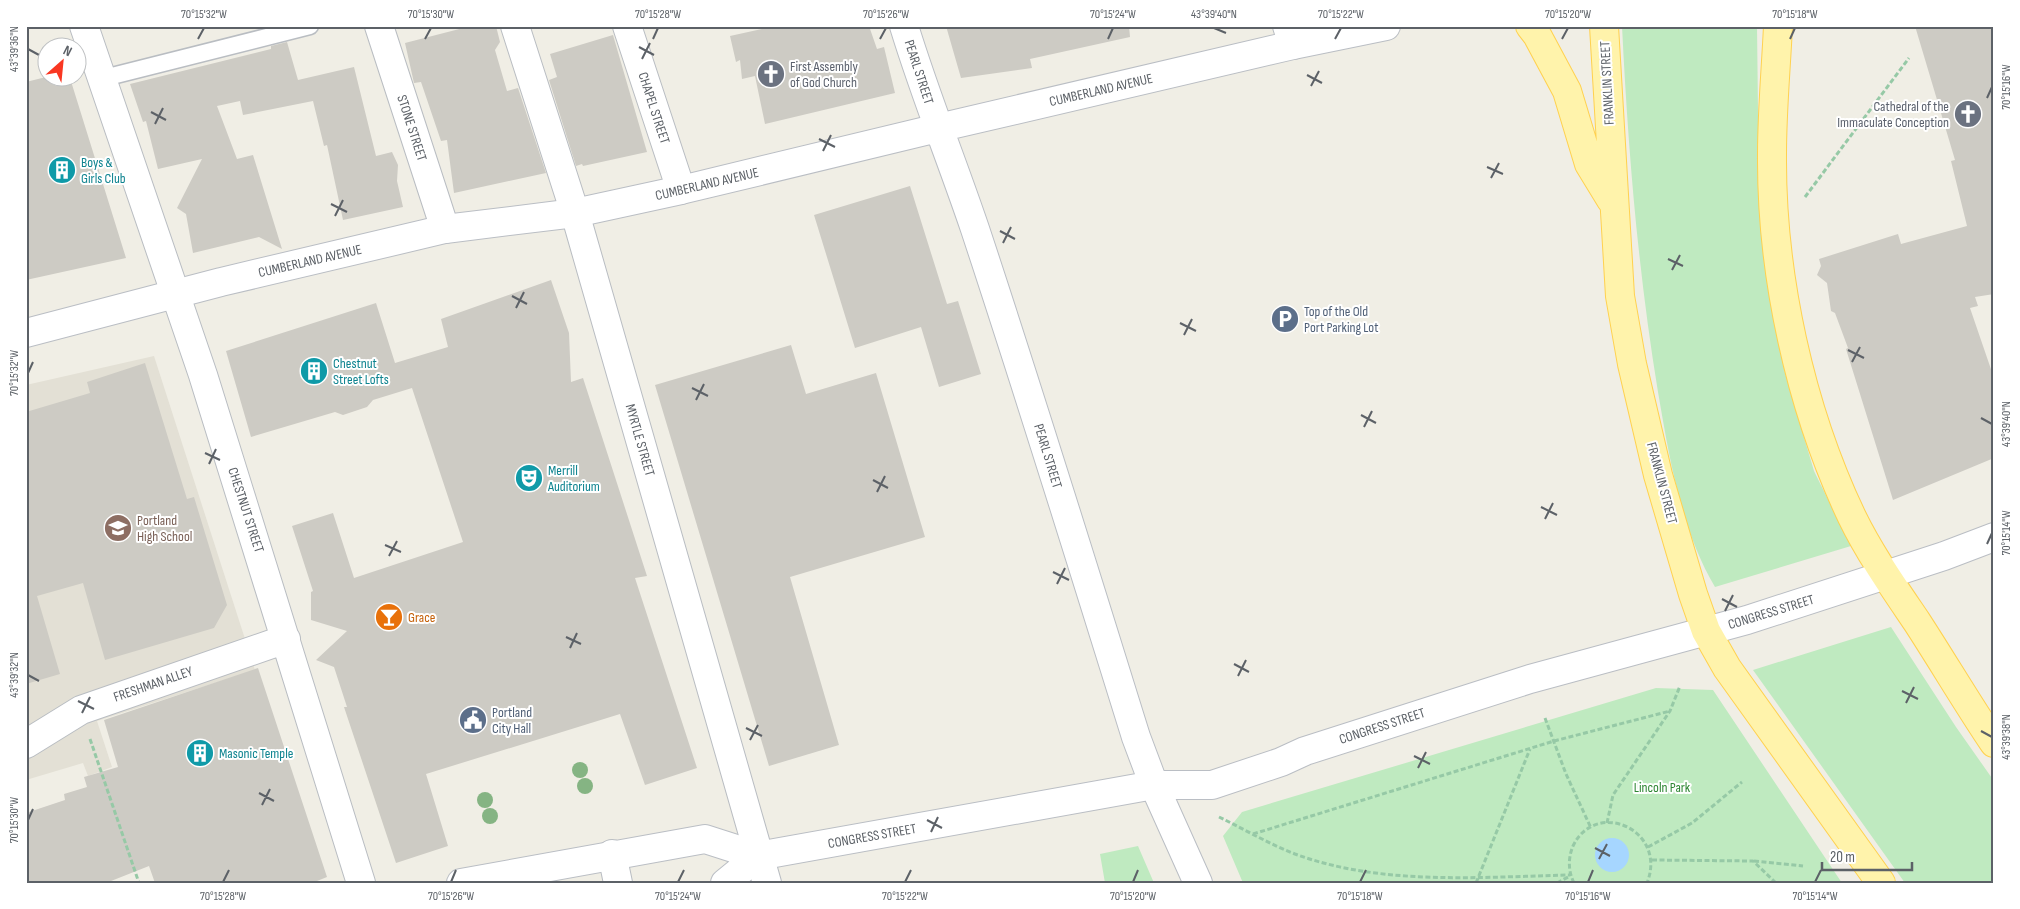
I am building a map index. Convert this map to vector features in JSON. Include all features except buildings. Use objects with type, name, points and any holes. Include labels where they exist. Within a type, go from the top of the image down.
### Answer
[{"type":"main road","points":[[1530,26],[1537,35],[1567,91],[1589,164],[1613,205]]},
{"type":"main road","name":"FRANKLIN STREET","points":[[1604,26],[1613,205],[1620,296],[1632,364],[1658,475],[1706,631],[1727,668],[1881,883]]},
{"type":"main road","points":[[1778,26],[1772,154],[1775,221],[1782,285],[1810,407],[1829,465],[1852,518],[1885,574],[1994,743]]},
{"type":"street","name":"CHESTNUT STREET","points":[[84,26],[100,79],[176,295],[362,883]]},
{"type":"street","name":"STONE STREET","points":[[379,26],[445,229]]},
{"type":"street","name":"MYRTLE STREET","points":[[515,26],[575,213],[767,883]]},
{"type":"street","name":"CHAPEL STREET","points":[[627,26],[681,190]]},
{"type":"street","name":"PEARL STREET","points":[[904,26],[938,128],[953,163],[1018,360],[1133,728],[1154,786],[1198,883]]},
{"type":"street","name":"CUMBERLAND AVENUE","points":[[26,333],[221,282],[445,229],[575,213],[681,190],[938,128],[1290,36],[1386,26]]},
{"type":"street","name":"CONGRESS STREET","points":[[461,883],[612,854],[705,839],[758,856],[1154,786],[1212,785],[1281,762],[1305,751],[1530,679],[1706,631],[1852,587],[1994,537]]},
{"type":"street","name":"FRESHMAN ALLEY","points":[[26,744],[81,710],[286,639]]},
{"type":"street","points":[[612,854],[618,883]]},
{"type":"street","name":"CONGRESS STREET","points":[[725,883],[758,856]]},
{"type":"lane","points":[[100,79],[310,26]]},
{"type":"path","points":[[1805,197],[1908,58]]},
{"type":"path","points":[[1607,823],[1613,795],[1670,711],[1680,686]]},
{"type":"path","points":[[81,710],[139,883]]},
{"type":"path","points":[[1253,834],[1554,741],[1670,711]]},
{"type":"path","points":[[1545,718],[1591,828]]},
{"type":"path","points":[[1476,883],[1530,749]]},
{"type":"path","points":[[1648,847],[1692,823],[1742,782]]},
{"type":"path","points":[[1220,817],[1295,854],[1370,874],[1479,877],[1570,875]]},
{"type":"path","points":[[1574,883],[1570,875],[1569,863],[1571,851],[1576,840],[1591,828],[1607,823],[1620,824],[1632,829],[1641,836],[1648,847],[1652,860],[1647,883]]},
{"type":"path","points":[[1652,860],[1753,861],[1804,866]]},
{"type":"path","points":[[1753,861],[1776,883]]},
{"type":"path","points":[[1557,883],[1570,875]]},
{"type":"shaded area","name":"Portland High School","points":[[154,356],[255,670],[97,721],[112,767],[88,776],[83,763],[26,780],[26,385]]},
{"type":"green space","points":[[1622,26],[1757,26],[1759,194],[1785,373],[1814,471],[1851,546],[1715,587],[1703,565],[1685,517],[1672,467],[1658,392],[1635,210]]},
{"type":"green space","points":[[1891,627],[1956,727],[1994,781],[1994,883],[1905,883],[1753,670]]},
{"type":"green space","name":"Lincoln Park","points":[[1656,688],[1713,690],[1842,883],[1243,883],[1223,836],[1242,812]]},
{"type":"green space","points":[[1138,846],[1154,883],[1105,883],[1100,854]]},
{"type":"water","points":[[1612,838],[1619,839],[1624,843],[1628,848],[1628,862],[1624,867],[1619,871],[1612,872],[1605,871],[1600,867],[1596,862],[1595,855],[1596,848],[1600,843],[1605,839]]},
{"type":"place","name":"First Assembly of God Church","points":[[771,74]]},
{"type":"place","name":"Cathedral of the Immaculate Conception","points":[[1968,114]]},
{"type":"place","name":"Boys & Girls Club","points":[[62,170]]},
{"type":"place","name":"Top of the Old Port Parking Lot","points":[[1285,319]]},
{"type":"place","name":"Chestnut Street Lofts","points":[[314,371]]},
{"type":"place","name":"Merrill Auditorium","points":[[529,478]]},
{"type":"place","name":"Portland High School","points":[[118,528]]},
{"type":"place","name":"Grace","points":[[389,617]]},
{"type":"place","name":"Portland City Hall","points":[[473,720]]},
{"type":"place","name":"Masonic Temple","points":[[200,753]]}]
